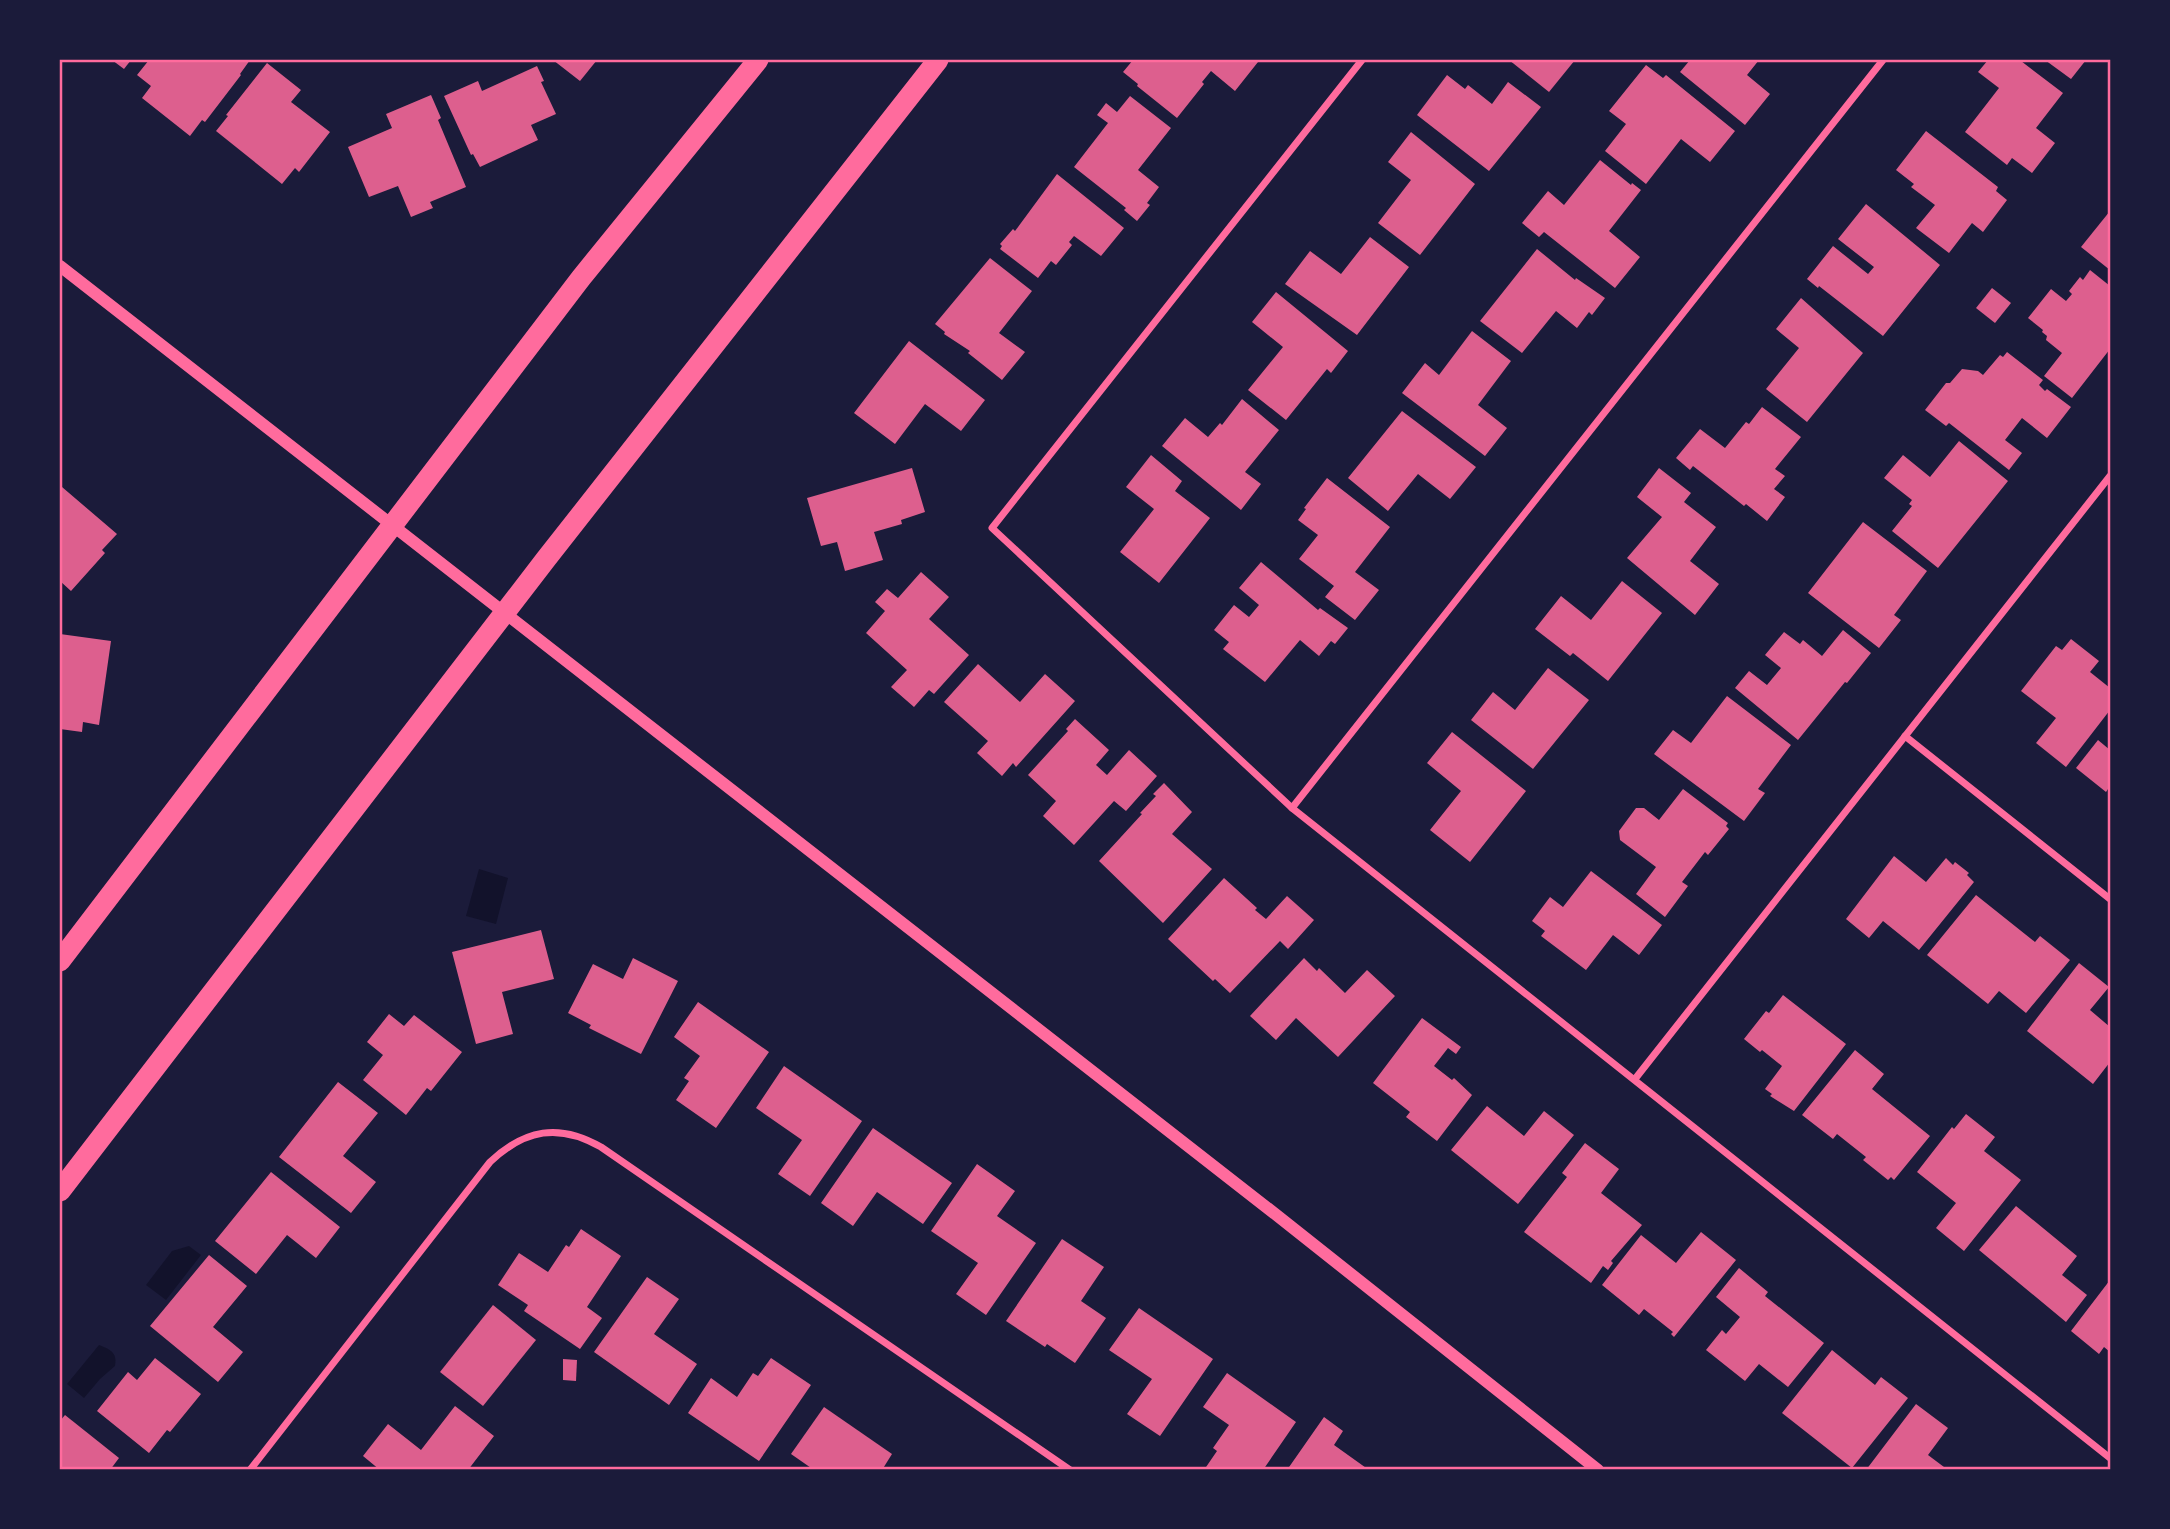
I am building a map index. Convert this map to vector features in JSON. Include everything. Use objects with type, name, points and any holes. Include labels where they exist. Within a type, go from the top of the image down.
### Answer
[{"type":"highway","points":[[60,961],[581,278],[758,60]]},
{"type":"highway","points":[[60,1191],[546,559],[938,60]]},
{"type":"street","points":[[1362,60],[992,528],[1292,808],[2110,1458]]},
{"type":"street","points":[[1292,808],[1883,60]]},
{"type":"street","points":[[60,266],[1598,1469]]},
{"type":"street","points":[[1635,1079],[2110,476]]},
{"type":"street","points":[[1905,736],[2110,899]]},
{"type":"street","points":[[250,1469],[490,1163],[516,1142],[542,1132],[571,1134],[601,1147],[1070,1469]]},
{"type":"shaded area","points":[[479,869],[508,878],[496,924],[466,916]]},
{"type":"shaded area","points":[[189,1246],[201,1255],[166,1300],[146,1285],[172,1251]]},
{"type":"shaded area","points":[[99,1345],[114,1354],[115,1366],[84,1398],[67,1384]]},
{"type":"building","points":[[112,60],[131,60],[124,69]]},
{"type":"building","points":[[149,60],[250,60],[205,122],[202,120],[190,136],[142,98],[151,86],[137,75]]},
{"type":"building","points":[[553,60],[597,60],[580,81]]},
{"type":"building","points":[[1133,60],[1258,62],[1235,91],[1211,71],[1177,118],[1123,72]]},
{"type":"building","points":[[1509,60],[1575,60],[1549,92]]},
{"type":"building","points":[[1690,60],[1759,60],[1747,75],[1770,94],[1745,125],[1680,72]]},
{"type":"building","points":[[1988,60],[2023,60],[2021,61],[2063,93],[2036,128],[2055,143],[2032,173],[2012,158],[2007,165],[1965,132],[1999,88],[1978,72]]},
{"type":"building","points":[[2045,60],[2086,60],[2071,79]]},
{"type":"building","points":[[267,63],[301,90],[291,102],[330,132],[299,172],[295,168],[282,184],[216,131]]},
{"type":"building","points":[[1646,65],[1663,78],[1666,75],[1735,131],[1710,162],[1681,139],[1646,184],[1605,151],[1626,124],[1609,111]]},
{"type":"building","points":[[537,66],[544,81],[541,82],[556,114],[531,125],[538,140],[480,167],[473,154],[471,155],[444,96],[478,81],[482,91]]},
{"type":"building","points":[[1447,75],[1465,89],[1468,85],[1492,104],[1508,82],[1541,107],[1489,171],[1417,115]]},
{"type":"building","points":[[431,95],[441,118],[438,120],[466,187],[430,202],[433,208],[411,217],[398,186],[369,197],[348,147],[392,128],[386,114]]},
{"type":"building","points":[[1130,96],[1171,128],[1138,170],[1159,187],[1147,203],[1150,205],[1137,221],[1124,210],[1126,208],[1074,167],[1108,123],[1097,115],[1106,103],[1117,112]]},
{"type":"building","points":[[1926,131],[1998,187],[1996,191],[2007,200],[1983,232],[1972,223],[1949,253],[1916,228],[1935,205],[1911,187],[1914,184],[1896,170]]},
{"type":"building","points":[[1411,132],[1475,184],[1420,255],[1378,223],[1411,180],[1388,162]]},
{"type":"building","points":[[1600,160],[1641,190],[1609,231],[1640,257],[1615,288],[1544,232],[1539,237],[1522,223],[1548,191],[1564,205]]},
{"type":"building","points":[[1057,174],[1124,228],[1101,256],[1074,236],[1069,242],[1072,245],[1056,265],[1051,261],[1038,278],[1000,249],[1000,244],[1013,229],[1015,231]]},
{"type":"building","points":[[1866,204],[1940,265],[1883,336],[1807,279],[1833,246],[1868,274],[1874,267],[1838,239]]},
{"type":"building","points":[[2110,211],[2110,270],[2081,247]]},
{"type":"building","points":[[1370,237],[1409,267],[1357,335],[1285,284],[1310,251],[1341,274]]},
{"type":"building","points":[[1537,249],[1575,280],[1576,278],[1605,298],[1592,315],[1589,312],[1577,328],[1556,311],[1522,353],[1480,321]]},
{"type":"building","points":[[990,258],[1032,291],[999,333],[1025,352],[1002,380],[935,324]]},
{"type":"building","points":[[2090,270],[2110,286],[2110,349],[2072,398],[2044,376],[2062,353],[2046,340],[2047,336],[2043,330],[2028,318],[2051,289],[2066,301],[2072,294],[2069,291],[2080,277],[2083,280]]},
{"type":"building","points":[[1992,288],[2011,303],[1995,323],[1976,308]]},
{"type":"building","points":[[1276,292],[1348,351],[1331,373],[1327,369],[1286,420],[1248,390],[1283,347],[1252,322]]},
{"type":"building","points":[[1801,298],[1863,353],[1807,422],[1766,389],[1799,348],[1776,329]]},
{"type":"building","points":[[1472,331],[1511,361],[1478,405],[1507,428],[1485,456],[1402,393],[1425,363],[1439,375]]},
{"type":"building","points":[[909,341],[985,400],[961,431],[925,404],[895,444],[854,413]]},
{"type":"building","points":[[2007,352],[2043,380],[2039,385],[2045,391],[2047,389],[2071,407],[2047,438],[2022,418],[2005,440],[2022,453],[2009,470],[1949,423],[1946,426],[1925,410],[1946,383],[1950,383],[1962,369],[1978,371],[1983,375],[2000,355],[2003,357]]},
{"type":"building","points":[[1242,399],[1279,430],[1245,472],[1261,484],[1241,510],[1162,446],[1185,418],[1208,437],[1220,423],[1222,425]]},
{"type":"building","points":[[1762,407],[1801,437],[1775,469],[1785,476],[1774,489],[1785,497],[1767,521],[1693,466],[1690,470],[1676,458],[1700,429],[1725,448]]},
{"type":"building","points":[[1402,411],[1476,467],[1450,499],[1418,474],[1388,511],[1348,478]]},
{"type":"building","points":[[1959,441],[2008,481],[1938,568],[1892,531],[1912,506],[1909,504],[1912,500],[1884,478],[1903,455],[1930,477]]},
{"type":"building","points":[[1151,455],[1182,481],[1175,491],[1210,518],[1159,583],[1120,552],[1154,509],[1126,487]]},
{"type":"building","points":[[912,468],[925,512],[901,520],[902,524],[874,532],[883,560],[845,571],[837,542],[821,546],[807,498]]},
{"type":"building","points":[[1659,468],[1691,493],[1684,502],[1716,527],[1690,561],[1719,584],[1695,615],[1627,558],[1662,517],[1637,497]]},
{"type":"building","points":[[1327,478],[1390,527],[1355,572],[1379,590],[1355,620],[1325,597],[1334,586],[1299,559],[1318,535],[1298,520]]},
{"type":"building","points":[[62,487],[117,534],[102,550],[105,553],[71,591],[60,581]]},
{"type":"building","points":[[1863,522],[1927,571],[1894,615],[1901,620],[1879,648],[1808,593]]},
{"type":"building","points":[[1261,562],[1318,610],[1320,608],[1348,628],[1335,644],[1331,641],[1319,656],[1300,640],[1265,682],[1223,649],[1229,642],[1214,630],[1234,605],[1249,617],[1259,605],[1239,588]]},
{"type":"building","points":[[921,572],[949,597],[929,619],[969,655],[934,694],[929,690],[914,707],[891,687],[907,670],[866,633],[885,611],[875,602],[887,589],[898,598]]},
{"type":"building","points":[[1622,581],[1662,613],[1608,681],[1573,653],[1570,656],[1535,629],[1561,596],[1591,620]]},
{"type":"building","points":[[1843,630],[1871,653],[1798,740],[1735,688],[1749,671],[1767,685],[1781,668],[1765,655],[1784,632],[1800,644],[1803,640],[1822,656]]},
{"type":"building","points":[[60,634],[111,641],[99,725],[83,722],[82,732],[60,729]]},
{"type":"building","points":[[2071,639],[2099,661],[2090,672],[2110,688],[2110,710],[2066,767],[2036,743],[2056,718],[2021,691],[2056,646],[2062,650]]},
{"type":"building","points":[[978,664],[1020,702],[1045,674],[1075,701],[1016,767],[1013,763],[1002,776],[977,753],[988,741],[944,702]]},
{"type":"building","points":[[1548,668],[1589,700],[1533,769],[1471,720],[1493,692],[1515,710]]},
{"type":"building","points":[[1727,696],[1791,745],[1758,789],[1765,793],[1744,821],[1654,754],[1673,730],[1691,743]]},
{"type":"building","points":[[1075,719],[1109,750],[1096,765],[1107,775],[1129,750],[1157,776],[1126,811],[1114,801],[1074,845],[1043,816],[1056,801],[1028,775],[1068,731],[1066,729]]},
{"type":"building","points":[[1452,732],[1526,791],[1470,862],[1430,830],[1461,791],[1427,763]]},
{"type":"building","points":[[2098,740],[2110,750],[2110,786],[2106,792],[2076,768]]},
{"type":"building","points":[[1164,783],[1192,812],[1172,834],[1212,869],[1163,923],[1099,861],[1142,814],[1140,813],[1156,796],[1153,794]]},
{"type":"building","points":[[1683,789],[1728,823],[1726,826],[1729,829],[1708,855],[1705,852],[1682,882],[1688,886],[1665,917],[1636,894],[1656,867],[1620,840],[1619,831],[1636,808],[1644,808],[1659,820]]},
{"type":"building","points":[[1894,856],[1926,882],[1946,858],[1969,873],[1967,875],[1974,882],[1919,950],[1883,921],[1869,938],[1846,919]]},
{"type":"building","points":[[1591,871],[1662,925],[1639,955],[1613,935],[1586,970],[1541,936],[1545,931],[1532,921],[1550,897],[1563,907]]},
{"type":"building","points":[[1224,878],[1266,919],[1287,896],[1314,920],[1288,949],[1280,941],[1230,993],[1215,979],[1213,981],[1168,939]]},
{"type":"building","points":[[1976,895],[2035,942],[2040,936],[2070,960],[2026,1013],[1999,991],[1988,1004],[1927,955]]},
{"type":"building","points":[[541,930],[554,979],[502,992],[513,1034],[476,1044],[452,952]]},
{"type":"building","points":[[633,958],[678,981],[641,1054],[589,1028],[591,1025],[568,1013],[593,964],[623,979]]},
{"type":"building","points":[[1304,958],[1317,971],[1319,968],[1345,993],[1367,970],[1395,996],[1338,1057],[1296,1018],[1276,1040],[1250,1016]]},
{"type":"building","points":[[2079,963],[2109,987],[2090,1010],[2110,1027],[2110,1062],[2093,1084],[2027,1031]]},
{"type":"building","points":[[1783,995],[1846,1044],[1794,1111],[1770,1096],[1772,1094],[1765,1089],[1782,1066],[1744,1039],[1766,1011],[1769,1013]]},
{"type":"building","points":[[698,1002],[769,1052],[716,1128],[676,1100],[689,1081],[684,1078],[700,1056],[674,1037]]},
{"type":"building","points":[[389,1014],[404,1026],[414,1015],[462,1052],[431,1091],[427,1088],[406,1115],[363,1080],[383,1055],[367,1042]]},
{"type":"building","points":[[1422,1018],[1461,1047],[1456,1054],[1448,1048],[1434,1066],[1452,1080],[1454,1078],[1472,1095],[1437,1141],[1406,1117],[1410,1112],[1373,1083]]},
{"type":"building","points":[[1855,1050],[1884,1074],[1872,1089],[1930,1136],[1894,1180],[1891,1177],[1888,1180],[1863,1160],[1866,1157],[1837,1134],[1833,1139],[1802,1115]]},
{"type":"building","points":[[784,1066],[862,1121],[810,1196],[778,1174],[802,1140],[756,1108]]},
{"type":"building","points":[[338,1082],[378,1113],[343,1156],[376,1182],[351,1213],[279,1157]]},
{"type":"building","points":[[1487,1106],[1524,1136],[1544,1111],[1574,1135],[1518,1204],[1451,1150]]},
{"type":"building","points":[[1966,1114],[1995,1137],[1984,1151],[2021,1180],[1964,1251],[1936,1228],[1956,1203],[1917,1172],[1952,1127],[1954,1129]]},
{"type":"building","points":[[873,1128],[952,1183],[923,1224],[877,1192],[853,1226],[821,1203]]},
{"type":"building","points":[[1585,1143],[1619,1169],[1601,1193],[1642,1225],[1611,1261],[1613,1263],[1608,1270],[1603,1266],[1591,1283],[1524,1232],[1567,1177],[1562,1173]]},
{"type":"building","points":[[977,1164],[1015,1191],[997,1216],[1036,1243],[986,1315],[956,1294],[978,1263],[931,1231]]},
{"type":"building","points":[[271,1172],[340,1227],[316,1258],[287,1235],[256,1274],[215,1241]]},
{"type":"building","points":[[2016,1206],[2077,1256],[2062,1275],[2087,1295],[2066,1322],[1979,1250]]},
{"type":"building","points":[[581,1229],[621,1256],[587,1307],[602,1318],[580,1349],[524,1311],[528,1305],[498,1285],[519,1253],[548,1272],[566,1245],[569,1247]]},
{"type":"building","points":[[1701,1232],[1736,1260],[1674,1337],[1671,1334],[1673,1332],[1644,1309],[1639,1315],[1602,1285],[1641,1235],[1676,1263]]},
{"type":"building","points":[[1062,1239],[1104,1267],[1081,1301],[1106,1318],[1075,1363],[1006,1321]]},
{"type":"building","points":[[209,1255],[247,1286],[213,1327],[243,1352],[218,1382],[150,1326]]},
{"type":"building","points":[[1739,1268],[1768,1292],[1765,1296],[1824,1343],[1788,1387],[1759,1364],[1745,1381],[1706,1350],[1722,1330],[1726,1334],[1740,1317],[1716,1297]]},
{"type":"building","points":[[647,1277],[679,1299],[654,1334],[697,1364],[669,1405],[594,1352]]},
{"type":"building","points":[[2110,1280],[2110,1352],[2104,1347],[2099,1354],[2071,1331]]},
{"type":"building","points":[[493,1305],[536,1340],[483,1406],[440,1372]]},
{"type":"building","points":[[1139,1308],[1213,1359],[1160,1436],[1127,1414],[1152,1379],[1109,1350]]},
{"type":"building","points":[[1832,1350],[1875,1385],[1881,1377],[1908,1398],[1852,1468],[1782,1413]]},
{"type":"building","points":[[155,1358],[201,1394],[149,1453],[97,1411],[128,1372],[137,1380]]},
{"type":"building","points":[[771,1358],[811,1385],[759,1461],[688,1413],[711,1378],[737,1397],[753,1373],[758,1376]]},
{"type":"building","points":[[563,1359],[577,1360],[576,1381],[563,1380]]},
{"type":"building","points":[[1227,1373],[1296,1422],[1263,1470],[1204,1470],[1217,1451],[1213,1448],[1229,1425],[1203,1407]]},
{"type":"building","points":[[1916,1404],[1948,1428],[1928,1455],[1948,1470],[1866,1470]]},
{"type":"building","points":[[455,1406],[494,1436],[468,1470],[380,1470],[363,1456],[388,1424],[421,1450]]},
{"type":"building","points":[[824,1407],[892,1454],[882,1470],[814,1470],[791,1454]]},
{"type":"building","points":[[65,1415],[119,1458],[110,1470],[60,1470],[60,1421]]},
{"type":"building","points":[[1324,1417],[1343,1431],[1334,1445],[1369,1470],[1287,1470]]}]
